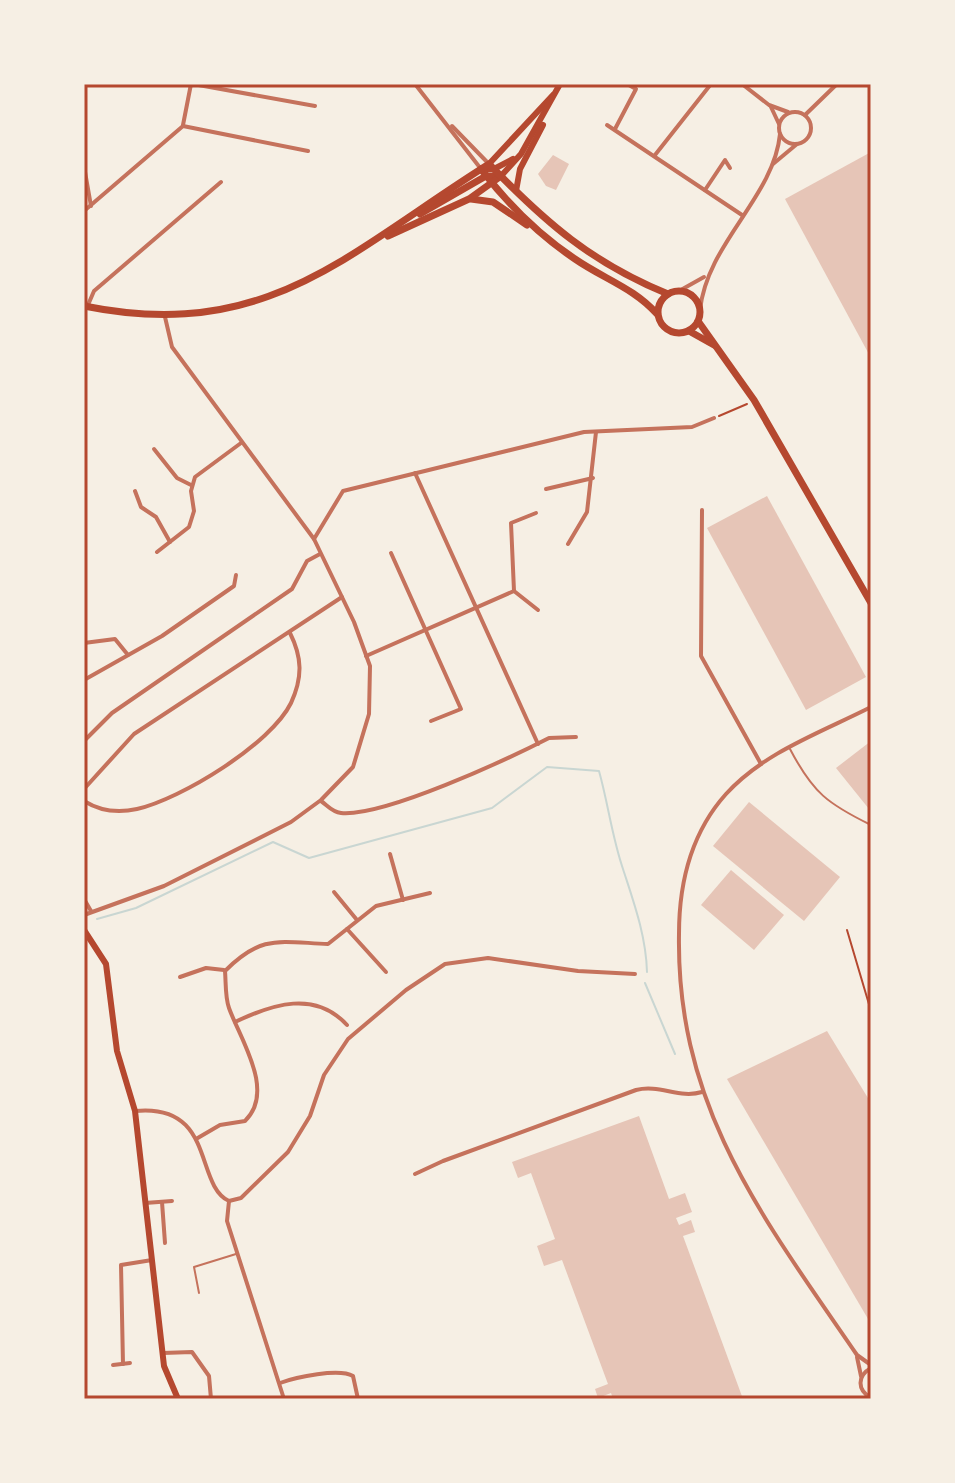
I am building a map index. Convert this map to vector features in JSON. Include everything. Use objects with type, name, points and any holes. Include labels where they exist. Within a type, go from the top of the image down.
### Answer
[{"type":"highway","points":[[374,240],[469,199],[492,166],[551,227],[606,266],[668,294]]},
{"type":"highway","points":[[486,176],[546,238]]},
{"type":"highway","points":[[86,307],[165,317],[228,310],[286,291],[408,221],[427,203],[486,176],[501,176]]},
{"type":"highway","points":[[469,199],[500,206],[575,260],[630,289],[657,314],[669,331],[689,331],[716,346]]},
{"type":"highway","points":[[657,314],[660,302],[668,294],[679,291],[695,299],[700,310],[698,321],[689,331]]},
{"type":"highway","points":[[698,321],[751,402],[871,603]]},
{"type":"main road","points":[[516,193],[520,169],[559,86]]},
{"type":"main road","points":[[492,166],[559,86]]},
{"type":"main road","points":[[501,176],[527,145],[549,110]]},
{"type":"main road","points":[[492,166],[515,157],[527,145]]},
{"type":"main road","points":[[84,930],[106,964],[117,1051],[135,1111],[162,1353],[178,1399]]},
{"type":"street","points":[[84,211],[183,126],[192,84],[315,106]]},
{"type":"street","points":[[415,84],[486,176]]},
{"type":"street","points":[[615,129],[636,89],[627,84]]},
{"type":"street","points":[[700,310],[706,275],[772,166],[810,133],[810,122],[805,115],[769,105],[742,84]]},
{"type":"street","points":[[805,115],[837,84]]},
{"type":"street","points":[[655,155],[712,85]]},
{"type":"street","points":[[769,105],[780,134],[772,166]]},
{"type":"street","points":[[439,113],[492,166]]},
{"type":"street","points":[[779,125],[791,113]]},
{"type":"street","points":[[607,125],[742,215]]},
{"type":"street","points":[[183,126],[308,151]]},
{"type":"street","points":[[780,134],[788,142],[797,144]]},
{"type":"street","points":[[705,190],[725,160],[730,168]]},
{"type":"street","points":[[84,166],[86,197],[91,206]]},
{"type":"street","points":[[86,307],[94,291],[221,182]]},
{"type":"street","points":[[679,291],[706,275]]},
{"type":"street","points":[[84,915],[164,886],[246,847],[321,800],[353,767],[369,714],[370,666],[314,539],[172,347],[165,317]]},
{"type":"street","points":[[314,539],[343,491],[596,432],[692,427],[714,418]]},
{"type":"street","points":[[568,544],[587,512],[596,432]]},
{"type":"street","points":[[157,552],[189,527],[194,511],[191,485],[195,477],[241,443]]},
{"type":"street","points":[[154,449],[177,478],[191,485]]},
{"type":"street","points":[[162,459],[169,454]]},
{"type":"street","points":[[415,473],[538,744]]},
{"type":"street","points":[[546,489],[593,478]]},
{"type":"street","points":[[135,491],[141,507],[156,517],[170,542]]},
{"type":"street","points":[[702,510],[701,656],[761,764]]},
{"type":"street","points":[[536,513],[511,523],[514,591],[538,610]]},
{"type":"street","points":[[391,553],[461,709],[431,721]]},
{"type":"street","points":[[84,741],[112,713],[292,589],[307,561],[321,554]]},
{"type":"street","points":[[84,680],[234,586],[236,575]]},
{"type":"street","points":[[366,656],[514,591]]},
{"type":"street","points":[[84,789],[134,734],[342,597]]},
{"type":"street","points":[[84,801],[113,811],[137,809],[172,796],[224,766],[272,730],[291,704],[300,678],[300,654],[290,633]]},
{"type":"street","points":[[84,643],[115,639],[128,655]]},
{"type":"street","points":[[861,1377],[871,1366],[857,1355],[747,1192],[702,1092],[682,995],[679,939],[682,882],[695,843],[709,816],[737,783],[761,764],[871,707]]},
{"type":"street","points":[[321,800],[334,812],[345,814],[385,805],[549,738],[576,737]]},
{"type":"street","points":[[390,854],[403,900]]},
{"type":"street","points":[[334,892],[357,920]]},
{"type":"street","points":[[225,971],[249,948],[270,942],[328,944],[376,906],[430,893]]},
{"type":"street","points":[[84,899],[91,911]]},
{"type":"street","points":[[347,929],[386,972]]},
{"type":"street","points":[[135,1111],[153,1109],[172,1114],[196,1139],[220,1195],[229,1201],[241,1198],[288,1152],[310,1116],[324,1075],[348,1039],[436,970],[458,961],[488,958],[578,971],[633,974],[630,980]]},
{"type":"street","points":[[180,977],[206,968],[225,971]]},
{"type":"street","points":[[196,1139],[220,1125],[245,1121],[254,1110],[253,1063],[228,1005],[225,971]]},
{"type":"street","points":[[235,1022],[273,1004],[308,1004],[334,1011],[347,1025]]},
{"type":"street","points":[[415,1174],[636,1090],[653,1088],[687,1095],[702,1092]]},
{"type":"street","points":[[145,1203],[172,1201]]},
{"type":"street","points":[[229,1201],[227,1221],[284,1399]]},
{"type":"street","points":[[162,1202],[165,1243]]},
{"type":"street","points":[[123,1364],[121,1265],[152,1260]]},
{"type":"street","points":[[162,1353],[192,1352],[209,1376],[211,1399]]},
{"type":"street","points":[[857,1355],[861,1389],[871,1398]]},
{"type":"street","points":[[113,1365],[130,1363]]},
{"type":"street","points":[[280,1383],[303,1375],[325,1377],[338,1371],[346,1372],[353,1376],[358,1399]]},
{"type":"lane","points":[[790,748],[807,779],[828,804],[871,825]]},
{"type":"lane","points":[[199,1293],[194,1267],[237,1254]]},
{"type":"path","points":[[714,418],[751,402]]},
{"type":"path","points":[[847,930],[871,1011]]},
{"type":"building","points":[[871,152],[871,358],[785,199]]},
{"type":"building","points":[[553,155],[569,164],[556,190],[546,186],[538,174]]},
{"type":"building","points":[[767,496],[866,677],[806,710],[707,528]]},
{"type":"building","points":[[871,741],[871,807],[869,809],[836,768]]},
{"type":"building","points":[[749,802],[840,877],[804,921],[713,846]]},
{"type":"building","points":[[731,870],[784,915],[754,950],[701,905]]},
{"type":"building","points":[[827,1031],[871,1103],[871,1324],[727,1079]]},
{"type":"building","points":[[639,1116],[669,1199],[685,1193],[692,1212],[676,1218],[679,1225],[691,1220],[695,1232],[683,1236],[743,1399],[613,1399],[611,1393],[598,1398],[595,1389],[608,1384],[562,1260],[544,1266],[537,1246],[555,1239],[531,1173],[518,1178],[512,1162]]},
{"type":"waterway","points":[[97,919],[136,908],[273,842],[309,858],[492,808],[547,767],[599,771],[616,845],[642,933],[647,972]]},
{"type":"waterway","points":[[645,983],[675,1054]]}]
